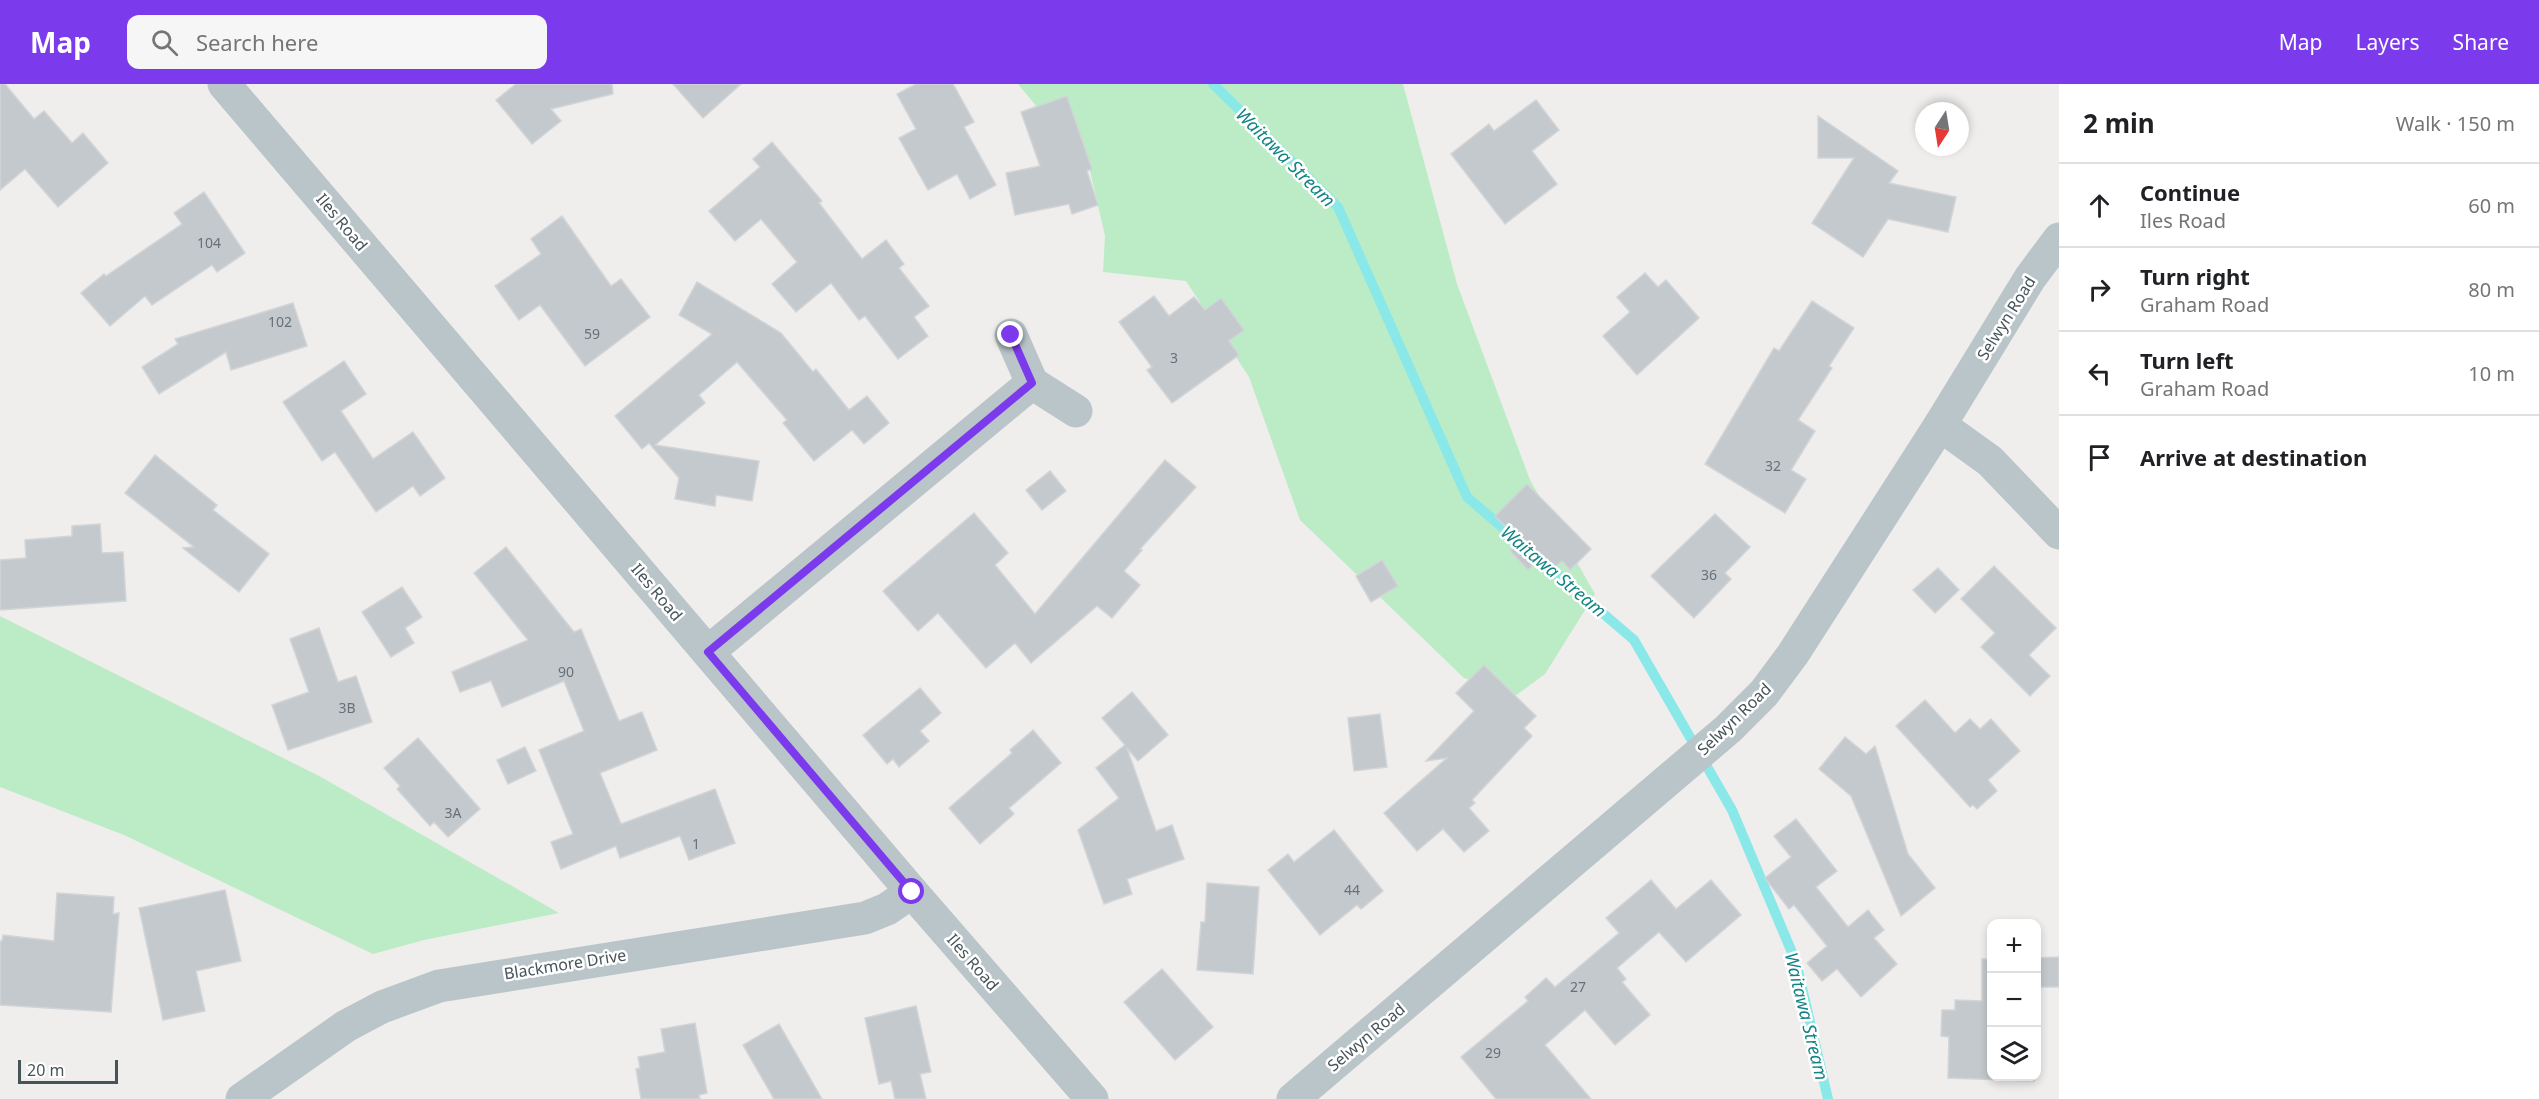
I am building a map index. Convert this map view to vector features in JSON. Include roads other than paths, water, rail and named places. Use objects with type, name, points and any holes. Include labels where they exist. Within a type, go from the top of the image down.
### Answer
[{"type":"street","name":"Iles Road","points":[[224,84],[912,892],[1092,1099]]},
{"type":"street","name":"Selwyn Road","points":[[1293,1099],[1728,729],[1764,693],[1793,654],[1940,426],[2030,278],[2059,239]]},
{"type":"street","points":[[1011,335],[1032,383],[1076,411]]},
{"type":"street","points":[[708,652],[1032,383]]},
{"type":"street","points":[[1940,426],[1990,461],[2059,533]]},
{"type":"street","name":"Blackmore Drive","points":[[242,1099],[346,1026],[382,1007],[439,986],[689,944],[865,918],[887,909],[912,892]]},
{"type":"waterway","name":"Waitawa Stream","points":[[1213,84],[1338,207],[1467,497],[1530,551]]},
{"type":"waterway","name":"Waitawa Stream","points":[[1542,561],[1634,640],[1732,810],[1796,962],[1828,1099]]}]
